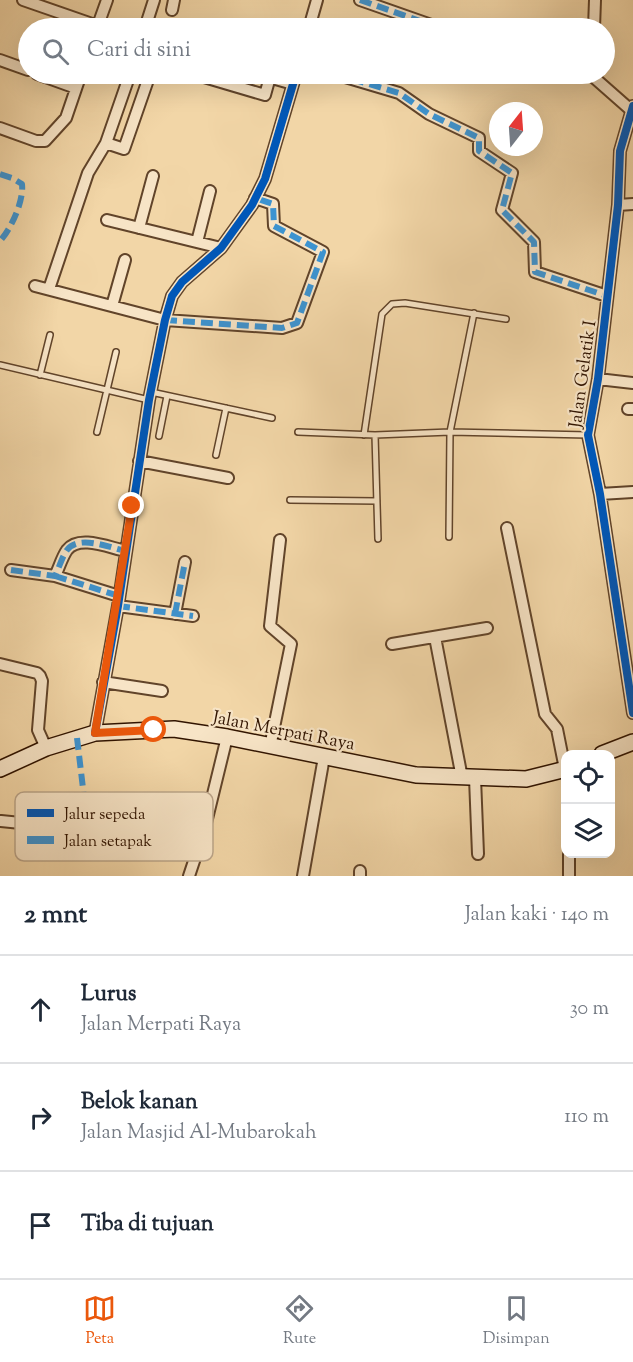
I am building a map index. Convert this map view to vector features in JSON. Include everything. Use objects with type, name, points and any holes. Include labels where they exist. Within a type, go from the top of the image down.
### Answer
[{"type":"main road","name":"Jalan Merpati Raya","points":[[0,769],[46,748],[95,733],[174,729],[227,737],[416,775],[526,779],[561,770]]},
{"type":"main road","points":[[612,750],[633,742]]},
{"type":"street","points":[[23,0],[73,18]]},
{"type":"street","points":[[101,18],[107,0]]},
{"type":"street","points":[[148,18],[154,0]]},
{"type":"street","points":[[312,18],[318,0]]},
{"type":"street","points":[[360,0],[411,18]]},
{"type":"street","points":[[594,18],[595,0]]},
{"type":"street","points":[[0,60],[18,66]]},
{"type":"street","points":[[65,84],[76,88]]},
{"type":"street","points":[[0,128],[36,141],[45,141],[66,118],[77,84]]},
{"type":"street","points":[[49,289],[88,173],[106,142],[126,84]]},
{"type":"street","points":[[106,142],[124,148],[146,84]]},
{"type":"street","points":[[228,84],[265,95],[268,84]]},
{"type":"street","points":[[95,733],[150,396],[172,296],[182,282],[221,248],[255,198],[265,179],[293,84]]},
{"type":"street","points":[[369,84],[399,93],[429,114],[479,138],[479,151],[512,173],[502,210],[534,242],[535,272],[608,296]]},
{"type":"street","name":"Jalan Gelatik I","points":[[602,84],[632,108],[620,151],[618,205],[608,296],[598,379],[588,435],[600,494],[633,713]]},
{"type":"street","points":[[139,228],[153,176]]},
{"type":"street","points":[[197,242],[210,191]]},
{"type":"street","points":[[35,286],[165,320],[282,328],[297,323],[323,252],[274,226],[273,204],[255,198]]},
{"type":"street","points":[[618,205],[633,204]]},
{"type":"street","points":[[107,220],[221,248]]},
{"type":"street","points":[[112,306],[125,260]]},
{"type":"street","points":[[598,379],[633,383]]},
{"type":"street","points":[[139,461],[228,478]]},
{"type":"street","points":[[600,494],[633,492]]},
{"type":"street","points":[[507,528],[545,714],[557,729],[561,750]]},
{"type":"street","points":[[270,747],[291,644],[270,626],[280,540]]},
{"type":"street","points":[[55,576],[68,549],[77,543],[126,551]]},
{"type":"street","points":[[175,614],[185,562]]},
{"type":"street","points":[[11,570],[55,576],[118,601],[193,616]]},
{"type":"street","points":[[392,644],[487,628]]},
{"type":"street","points":[[435,637],[469,778],[478,854]]},
{"type":"street","points":[[0,664],[37,673],[40,676],[42,681],[38,730],[46,748]]},
{"type":"street","points":[[103,682],[162,691]]},
{"type":"street","points":[[213,795],[227,737]]},
{"type":"street","points":[[303,876],[324,758]]},
{"type":"street","points":[[569,858],[569,876]]},
{"type":"street","points":[[189,876],[194,861]]},
{"type":"lane","points":[[364,435],[381,314],[392,304],[405,303],[506,319]]},
{"type":"lane","points":[[449,537],[450,432],[474,314]]},
{"type":"lane","points":[[40,375],[50,335]]},
{"type":"lane","points":[[97,432],[116,352]]},
{"type":"lane","points":[[0,365],[106,391],[167,396],[272,418]]},
{"type":"lane","points":[[159,436],[167,396]]},
{"type":"lane","points":[[216,455],[226,408]]},
{"type":"lane","points":[[298,432],[364,435],[450,432],[588,435]]},
{"type":"lane","points":[[375,435],[378,539]]},
{"type":"lane","points":[[291,500],[377,501]]},
{"type":"marked path","points":[[360,0],[411,18]]},
{"type":"marked path","points":[[369,84],[399,93],[429,114],[479,138],[479,151],[512,173],[502,210],[534,242],[535,272],[607,296]]},
{"type":"marked path","points":[[0,174],[22,184],[16,214],[0,241]]},
{"type":"marked path","points":[[165,320],[282,328],[297,323],[323,252],[274,226],[273,204],[255,198]]},
{"type":"marked path","points":[[11,570],[55,576],[67,550],[79,543],[95,543],[126,551]]},
{"type":"marked path","points":[[175,614],[185,562]]},
{"type":"marked path","points":[[55,576],[119,596]]},
{"type":"marked path","points":[[118,606],[193,616]]},
{"type":"marked path","points":[[77,738],[83,792]]},
{"type":"cycle path","points":[[95,733],[118,606],[149,400],[172,296],[182,282],[221,248],[252,205],[265,179],[293,84]]},
{"type":"cycle path","points":[[633,106],[620,151],[618,205],[598,379],[588,435],[600,494],[633,713]]},
{"type":"route","points":[[132,506],[118,606],[95,733],[154,730]]}]
